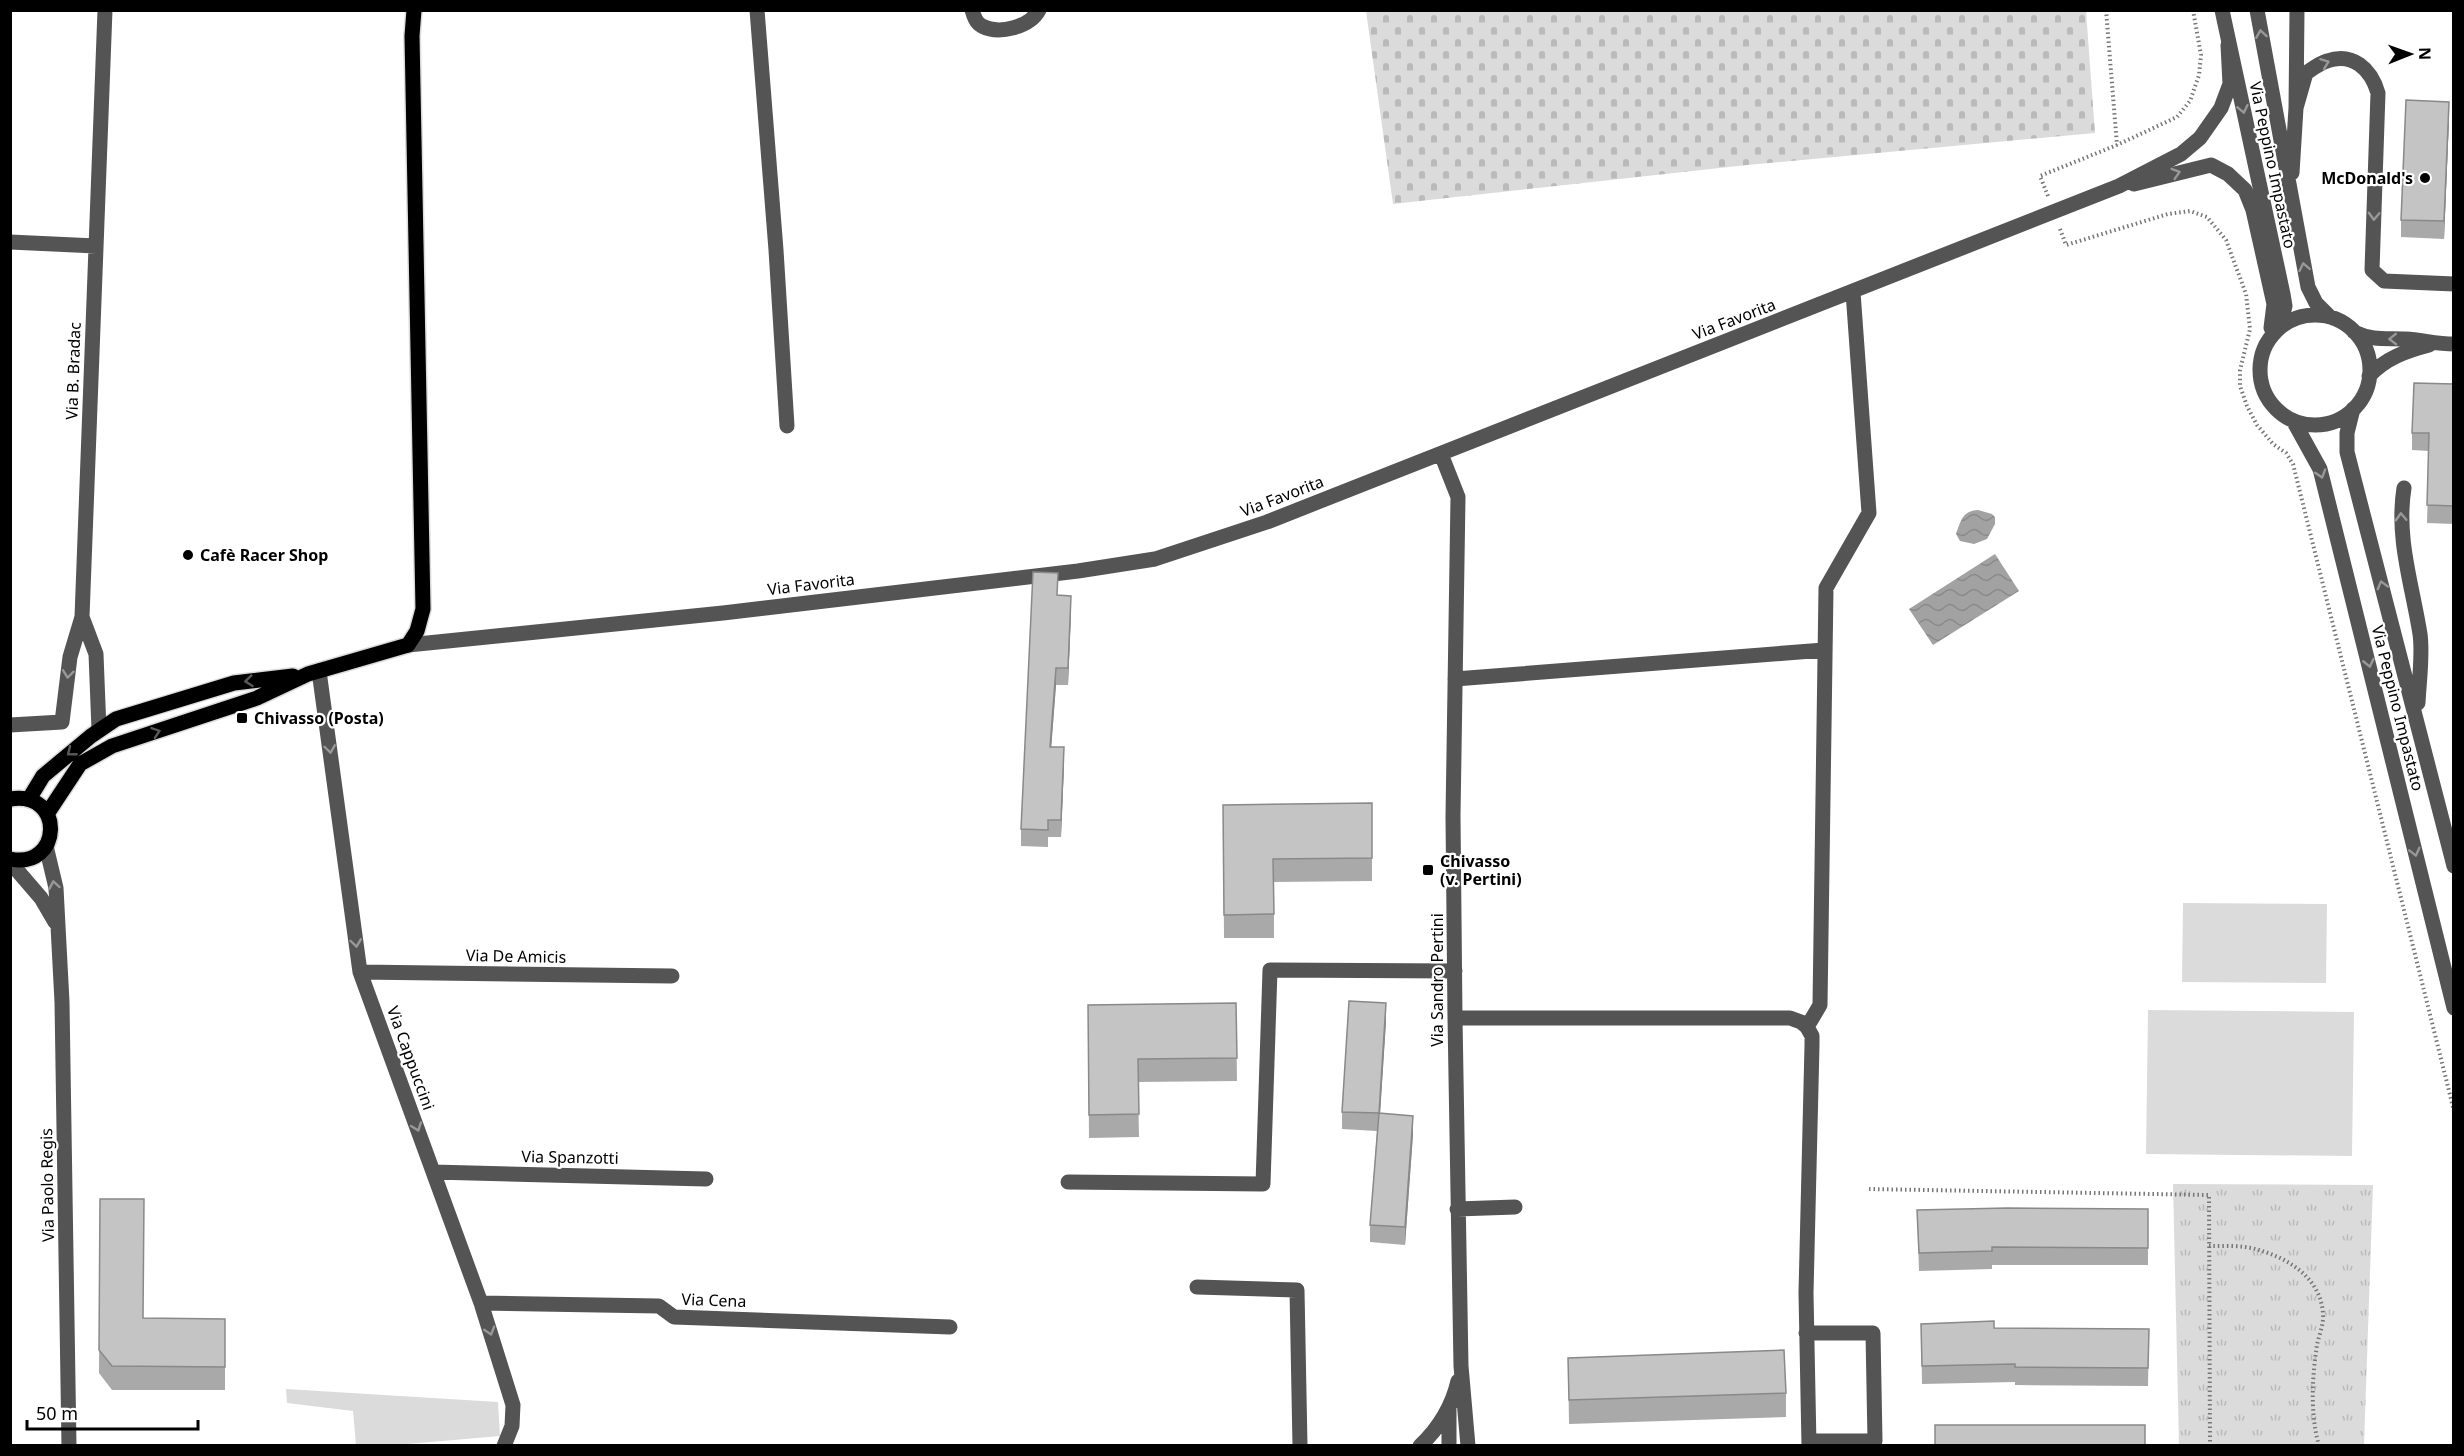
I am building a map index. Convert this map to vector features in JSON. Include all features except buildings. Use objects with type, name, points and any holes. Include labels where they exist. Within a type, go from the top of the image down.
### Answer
[{"type":"main road","points":[[406,10],[412,36]]},
{"type":"main road","points":[[29,799],[43,776],[99,730],[125,716],[234,682],[313,672],[408,645],[417,631],[423,609],[412,36],[414,10]]},
{"type":"main road","points":[[47,814],[80,764],[88,759],[112,747],[257,698],[313,672]]},
{"type":"main road","points":[[10,799],[29,799],[43,807],[47,814],[51,834],[46,846],[32,858],[10,860]]},
{"type":"street","name":"Via B. Bradac","points":[[99,730],[96,654],[82,617],[105,10]]},
{"type":"street","points":[[757,10],[777,250],[787,426]]},
{"type":"street","points":[[972,10],[975,19],[983,27],[1003,28],[1024,25],[1035,18],[1039,10]]},
{"type":"street","name":"Via Peppino Impastato","points":[[2222,10],[2283,294],[2285,306],[2280,327]]},
{"type":"street","name":"Via Peppino Impastato","points":[[2257,10],[2308,287],[2316,303],[2330,317]]},
{"type":"street","points":[[2290,197],[2296,108],[2297,10]]},
{"type":"street","name":"Via Favorita","points":[[408,645],[782,606],[1066,573],[1155,559],[1267,522],[2119,186],[2181,154],[2200,138],[2221,108],[2229,84],[2228,45]]},
{"type":"street","points":[[2296,108],[2306,73],[2327,60],[2346,59],[2362,65],[2374,78],[2378,93],[2372,270],[2384,281],[2454,284]]},
{"type":"street","name":"Via Favorita","points":[[2119,186],[2150,182],[2181,171],[2211,165],[2228,174],[2245,190],[2253,210],[2274,304],[2267,341]]},
{"type":"street","points":[[10,242],[96,246]]},
{"type":"street","points":[[1807,1027],[1815,1018],[1820,1005],[1826,588],[1869,513],[1853,292]]},
{"type":"street","points":[[2313,315],[2330,317],[2354,332],[2367,353],[2369,376],[2367,388],[2359,404],[2346,416],[2329,424],[2312,426],[2295,422],[2278,412],[2266,397],[2260,379],[2260,359],[2267,341],[2280,327],[2295,318],[2313,315]]},
{"type":"street","points":[[2354,332],[2370,339],[2407,339],[2432,344],[2454,344]]},
{"type":"street","points":[[2369,376],[2380,364],[2393,357],[2432,344]]},
{"type":"street","name":"Via Peppino Impastato","points":[[2353,409],[2347,433],[2347,452],[2454,866]]},
{"type":"street","name":"Via Peppino Impastato","points":[[2295,422],[2320,469],[2454,1008]]},
{"type":"street","name":"Via Sandro Pertini","points":[[1441,454],[1458,497],[1455,679],[1455,1018],[1461,1366]]},
{"type":"street","points":[[2404,488],[2400,509],[2403,551],[2420,636],[2417,721]]},
{"type":"street","points":[[10,725],[62,722],[70,657],[82,617]]},
{"type":"street","points":[[1455,679],[1824,650]]},
{"type":"street","name":"Via Cappuccini","points":[[313,672],[360,972],[481,1303],[513,1405],[512,1426],[504,1446]]},
{"type":"street","name":"Via Paolo Regis","points":[[46,846],[56,888],[62,1002],[69,1446]]},
{"type":"street","name":"Via Paolo Regis","points":[[10,860],[41,898],[57,925]]},
{"type":"street","points":[[1068,1182],[1263,1184],[1270,970],[1455,972]]},
{"type":"street","name":"Via De Amicis","points":[[360,972],[672,976]]},
{"type":"street","points":[[1455,1018],[1790,1018],[1807,1027],[1812,1036],[1806,1334],[1809,1443],[1875,1441],[1873,1333],[1806,1334]]},
{"type":"street","name":"Via Spanzotti","points":[[433,1172],[706,1179]]},
{"type":"street","points":[[1457,1209],[1515,1207]]},
{"type":"street","points":[[1197,1287],[1297,1290],[1300,1446]]},
{"type":"street","name":"Via Cena","points":[[481,1303],[659,1306],[674,1317],[950,1327]]},
{"type":"street","points":[[1420,1446],[1438,1426],[1449,1409],[1454,1398],[1461,1366]]},
{"type":"street","points":[[1461,1366],[1468,1446]]},
{"type":"street","points":[[1449,1409],[1449,1446]]},
{"type":"street","points":[[512,1446],[518,1446]]},
{"type":"path","points":[[2106,10],[2117,145]]},
{"type":"path","points":[[2193,10],[2201,55],[2199,75],[2190,101],[2177,117],[2117,145],[2040,176],[2067,246],[2168,214],[2190,211],[2207,217],[2226,240],[2246,294],[2250,329],[2240,370],[2240,386],[2257,425],[2273,444],[2286,453],[2293,464],[2454,1111]]},
{"type":"path","points":[[1869,1189],[2209,1195],[2210,1446]]},
{"type":"path","points":[[2209,1246],[2233,1246],[2259,1250],[2304,1272],[2318,1290],[2323,1314],[2312,1387],[2315,1430],[2319,1446]]},
{"type":"green space","points":[[1366,11],[2086,11],[2095,133],[1747,165],[1393,204]]},
{"type":"green space","points":[[2183,903],[2327,904],[2326,983],[2182,982]]},
{"type":"green space","points":[[2148,1010],[2354,1012],[2352,1156],[2146,1154]]},
{"type":"green space","points":[[2173,1184],[2373,1185],[2364,1445],[2179,1445]]},
{"type":"green space","points":[[286,1389],[498,1402],[500,1436],[396,1445],[356,1445],[353,1411],[287,1403]]},
{"type":"water","points":[[1978,510],[1995,517],[1995,524],[1987,539],[1974,544],[1960,541],[1956,534],[1961,521],[1969,512]]},
{"type":"water","points":[[1995,554],[2019,591],[1933,645],[1909,609]]},
{"type":"place","name":"McDonald's","points":[[2425,178]]},
{"type":"place","name":"Cafè Racer Shop","points":[[188,555]]},
{"type":"place","name":"Chivasso (Posta)","points":[[242,718]]},
{"type":"place","name":"Chivasso (v. Pertini)","points":[[1428,870]]}]
